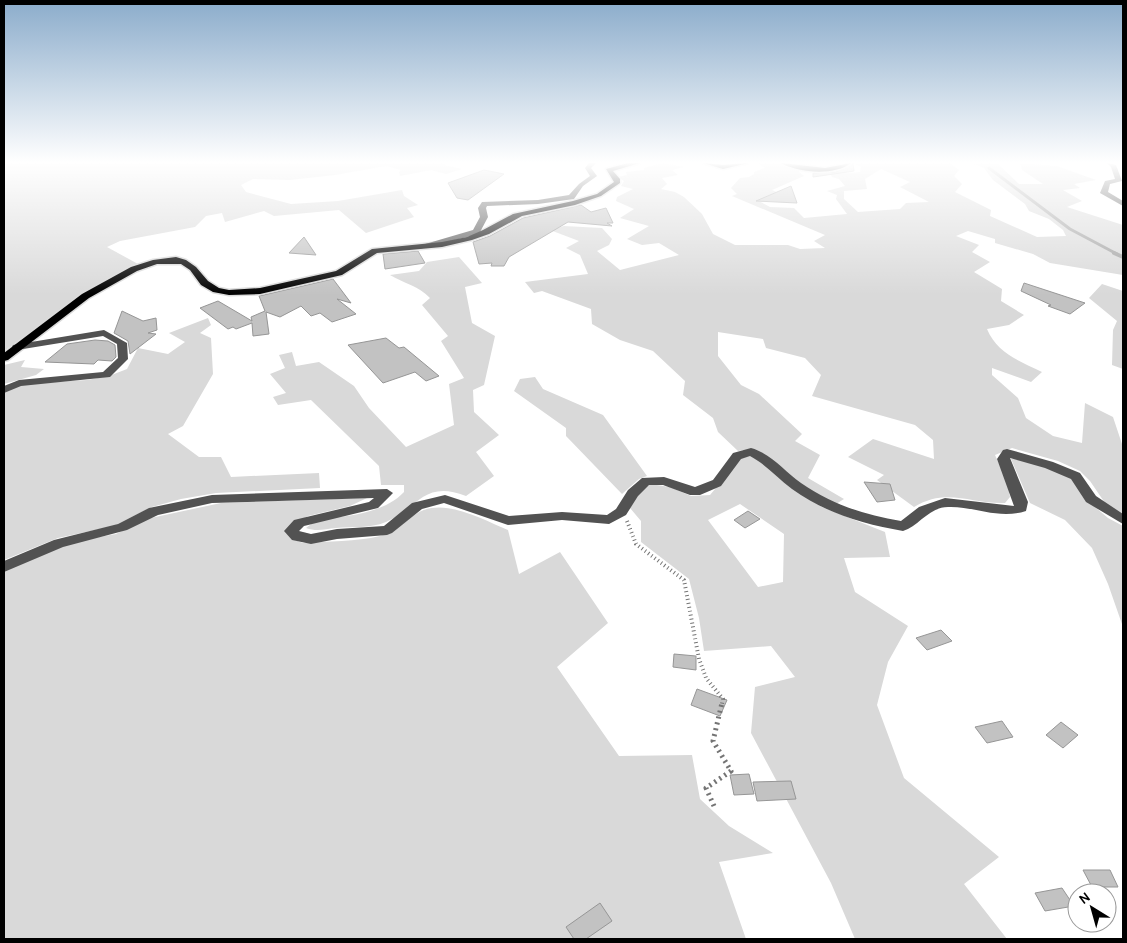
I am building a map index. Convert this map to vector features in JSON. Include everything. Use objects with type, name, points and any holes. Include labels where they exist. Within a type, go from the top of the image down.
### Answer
[{"type":"main road","points":[[4,358],[112,280],[147,264],[174,260],[192,264],[202,281],[214,289],[237,293],[339,273],[375,251],[411,249],[452,243],[485,233],[510,217],[551,207]]},
{"type":"street","points":[[411,249],[476,232],[484,217],[483,207]]},
{"type":"street","points":[[4,390],[18,383],[106,375],[123,359],[122,343],[104,333],[17,347]]},
{"type":"street","points":[[4,567],[58,543],[122,527],[154,511],[212,499],[387,493],[373,505],[299,523],[291,530],[297,537],[311,539],[336,534],[387,530],[417,506],[445,498],[508,521],[562,516],[609,520],[621,512],[633,493],[646,481],[664,481],[695,492],[717,483],[737,456],[751,452],[770,461],[795,485],[824,504],[872,521],[903,526],[924,510],[945,502],[1011,511],[1021,508],[1021,502],[1003,459],[1007,453],[1024,457],[1076,476],[1091,499],[1123,520]]},
{"type":"path","points":[[621,512],[631,526],[636,544],[684,580],[699,659],[706,678],[724,699],[713,741],[732,770],[706,788],[714,806]]},
{"type":"shaded area","points":[[4,207],[411,207],[407,208],[414,217],[366,233],[339,210],[274,216],[264,211],[225,222],[222,213],[206,216],[195,227],[120,241],[107,247],[138,264],[78,298],[4,351]]},
{"type":"shaded area","points":[[630,207],[695,207],[702,214],[713,234],[735,245],[788,245],[800,249],[825,248],[814,241],[825,235],[758,207],[794,208],[804,218],[847,214],[842,207],[853,207],[858,212],[900,209],[902,207],[985,207],[991,210],[990,216],[1037,237],[1066,236],[1063,230],[1049,219],[1029,211],[1027,207],[1067,207],[1123,225],[1123,275],[1050,263],[1033,254],[995,243],[995,239],[968,231],[956,236],[979,245],[972,252],[990,262],[974,272],[1002,289],[1001,301],[1024,315],[1009,325],[987,329],[991,337],[1003,350],[1017,360],[1042,372],[1031,382],[992,368],[992,375],[1018,398],[1026,418],[1053,436],[1082,443],[1085,403],[1113,417],[1123,447],[1123,515],[1105,503],[1090,481],[1080,471],[1058,461],[1012,448],[995,455],[1007,481],[1010,497],[1005,503],[948,497],[926,501],[914,507],[877,480],[884,475],[848,457],[873,439],[934,459],[933,440],[915,425],[812,396],[821,375],[805,358],[766,348],[763,339],[718,332],[718,356],[741,385],[759,394],[802,434],[795,441],[820,455],[808,478],[844,499],[836,504],[797,483],[771,459],[757,451],[738,451],[718,432],[713,418],[683,395],[685,381],[653,351],[620,340],[592,324],[591,309],[542,291],[534,293],[525,282],[588,274],[580,255],[566,248],[579,241],[550,230],[564,226],[602,228],[612,239],[609,245],[597,251],[620,270],[679,255],[659,243],[642,245],[627,239],[649,226],[620,218],[634,209]]},
{"type":"shaded area","points":[[459,257],[482,283],[465,287],[472,323],[495,336],[484,385],[473,390],[474,412],[499,435],[476,452],[494,476],[466,496],[452,492],[440,491],[431,493],[397,516],[380,524],[321,530],[306,528],[320,520],[362,513],[392,502],[404,492],[404,485],[381,485],[379,466],[311,400],[278,405],[273,397],[286,393],[270,374],[285,368],[279,355],[292,352],[296,366],[319,362],[354,386],[369,408],[406,447],[454,425],[449,384],[464,378],[441,341],[448,336],[422,305],[430,298],[416,288],[390,275],[419,271],[427,262]]},
{"type":"shaded area","points":[[1102,284],[1123,291],[1123,369],[1112,365],[1113,330],[1117,321],[1089,298]]},
{"type":"shaded area","points":[[208,318],[211,325],[200,333],[211,338],[213,374],[183,426],[168,434],[199,457],[221,457],[231,477],[319,473],[320,488],[216,493],[181,499],[152,507],[114,526],[58,538],[4,560],[4,392],[23,384],[87,380],[109,376],[127,369],[138,348],[168,354],[185,342],[169,333]]},
{"type":"shaded area","points":[[25,360],[21,367],[44,369],[36,375],[4,384],[4,365]]},
{"type":"shaded area","points":[[535,377],[543,389],[603,415],[647,476],[639,479],[622,494],[566,436],[566,428],[514,391],[520,379]]},
{"type":"shaded area","points":[[753,455],[791,487],[822,507],[885,532],[890,557],[844,558],[855,592],[908,626],[888,662],[877,705],[904,778],[999,857],[964,884],[1007,939],[855,939],[831,883],[751,733],[755,687],[795,677],[771,646],[704,651],[699,618],[689,579],[641,542],[641,521],[630,508],[638,494],[650,484],[670,487],[691,496],[710,495],[741,458]],"holes":[[[740,504],[784,534],[783,582],[758,587],[708,520]]]},
{"type":"shaded area","points":[[1011,459],[1025,459],[1076,479],[1082,496],[1108,518],[1123,526],[1123,627],[1108,584],[1092,548],[1065,520],[1030,503]]},
{"type":"shaded area","points":[[367,498],[350,506],[308,516],[289,528],[292,539],[303,543],[371,538],[395,529],[416,514],[427,509],[438,508],[463,512],[508,530],[519,574],[560,552],[608,623],[557,667],[619,756],[692,755],[700,799],[729,826],[773,853],[719,862],[746,939],[4,939],[4,571],[76,541],[116,534],[146,519],[221,503]]},
{"type":"building","points":[[572,207],[584,207],[591,212],[606,208],[613,223],[607,223],[612,226],[568,222],[509,257],[504,266],[491,266],[492,263],[479,264],[473,242],[490,236],[523,218]]},
{"type":"building","points":[[304,237],[316,255],[289,253]]},
{"type":"building","points":[[418,251],[425,263],[385,269],[383,254]]},
{"type":"building","points":[[333,279],[351,303],[337,299],[356,314],[332,322],[320,313],[311,316],[301,306],[280,317],[266,312],[269,334],[253,336],[252,323],[236,329],[233,327],[228,329],[200,308],[218,301],[252,321],[251,317],[265,311],[259,296]]},
{"type":"building","points":[[1024,283],[1085,303],[1070,314],[1048,306],[1051,305],[1021,291]]},
{"type":"building","points":[[122,311],[143,321],[156,318],[157,330],[148,333],[156,334],[130,354],[128,341],[114,333]]},
{"type":"building","points":[[386,338],[399,348],[404,347],[439,376],[426,381],[415,372],[383,383],[348,345]]},
{"type":"building","points":[[95,340],[108,341],[115,345],[116,357],[112,361],[98,360],[94,364],[45,362],[67,344]]},
{"type":"building","points":[[864,482],[890,484],[895,500],[877,502]]},
{"type":"building","points":[[748,511],[760,519],[745,528],[734,520]]},
{"type":"building","points":[[941,630],[952,641],[927,650],[916,638]]},
{"type":"building","points":[[674,654],[696,656],[696,670],[673,667]]},
{"type":"building","points":[[697,689],[727,700],[720,716],[691,705]]},
{"type":"building","points":[[1002,721],[1013,737],[987,743],[975,727]]},
{"type":"building","points":[[1061,722],[1078,735],[1063,748],[1046,735]]},
{"type":"building","points":[[749,774],[754,794],[734,795],[730,775]]},
{"type":"building","points":[[791,781],[796,799],[757,801],[753,782]]},
{"type":"building","points":[[1083,870],[1110,870],[1116,883],[1090,883]]},
{"type":"building","points":[[1062,888],[1067,896],[1067,907],[1045,911],[1035,893]]},
{"type":"building","points":[[600,903],[612,921],[586,939],[574,939],[566,927]]},
{"type":"waterway","points":[[1041,207],[1070,229],[1117,254]]},
{"type":"waterway","points":[[1114,253],[1123,257]]}]
